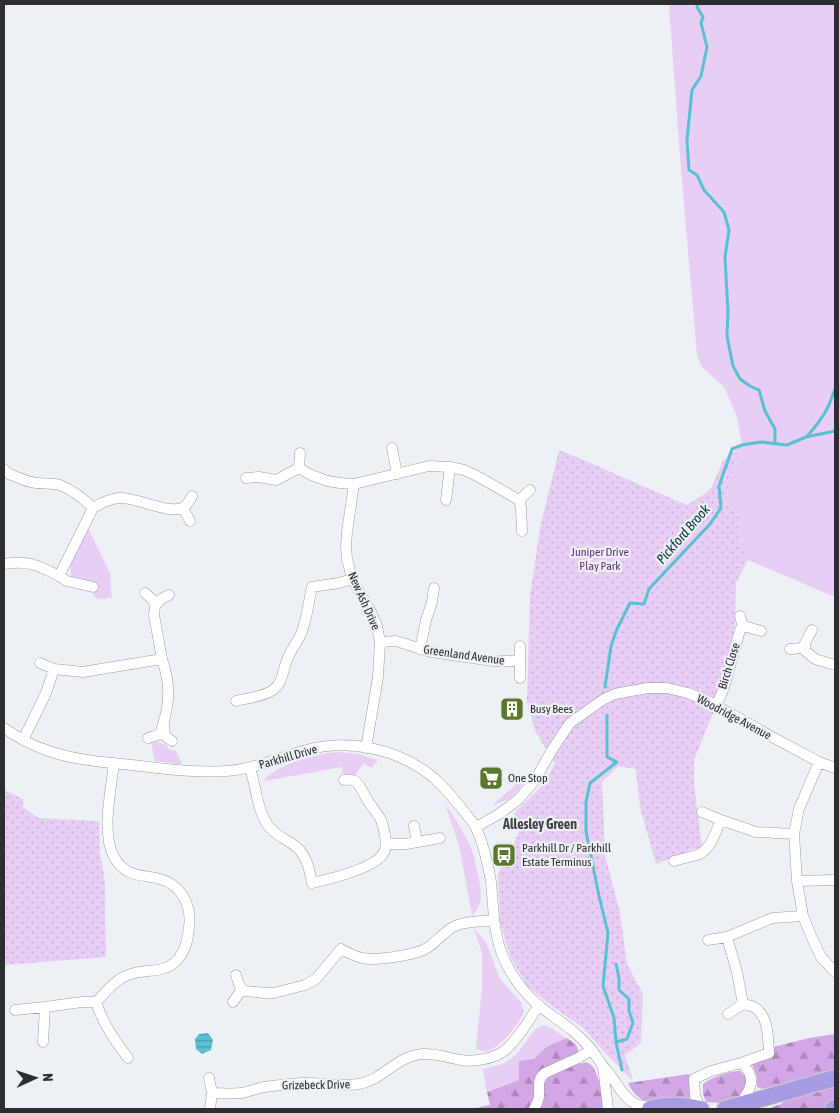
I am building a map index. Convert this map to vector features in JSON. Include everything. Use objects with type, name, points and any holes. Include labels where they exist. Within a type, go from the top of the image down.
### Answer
[{"type":"highway","points":[[731,1108],[835,1078]]},
{"type":"highway","points":[[653,1108],[686,1107],[701,1109]]},
{"type":"street","points":[[392,448],[397,474]]},
{"type":"street","points":[[299,468],[300,454]]},
{"type":"street","points":[[299,468],[328,481],[354,484],[429,466],[464,470],[519,500],[522,530]]},
{"type":"street","points":[[446,500],[450,467]]},
{"type":"street","points":[[246,478],[259,477],[276,480],[299,468]]},
{"type":"street","points":[[5,472],[26,481],[54,484],[71,490],[86,500],[93,508]]},
{"type":"street","name":"New Ash Drive","points":[[354,484],[346,546],[347,559],[352,579],[377,626],[380,642],[378,677],[366,748]]},
{"type":"street","points":[[519,500],[530,490]]},
{"type":"street","points":[[59,576],[93,508],[104,502],[119,498],[132,499],[173,509],[183,508],[192,496]]},
{"type":"street","points":[[183,508],[190,521]]},
{"type":"street","points":[[4,564],[19,562],[34,564],[67,581],[93,588]]},
{"type":"street","points":[[236,701],[266,694],[279,684],[283,677],[286,660],[305,623],[312,587],[352,579]]},
{"type":"street","points":[[420,649],[434,588]]},
{"type":"street","points":[[145,593],[153,600],[155,606],[154,615],[162,659],[169,684],[164,724],[158,735],[148,738]]},
{"type":"street","points":[[155,606],[160,598],[169,595]]},
{"type":"street","name":"Birch Close","points":[[740,616],[743,627]]},
{"type":"street","name":"Birch Close","points":[[743,627],[762,631]]},
{"type":"street","name":"Birch Close","points":[[716,706],[726,681],[740,630],[743,627]]},
{"type":"street","points":[[812,630],[805,643],[805,649],[808,654],[815,659],[835,665]]},
{"type":"street","name":"Greenland Avenue","points":[[380,642],[396,641],[432,652],[493,661],[520,661]]},
{"type":"street","name":"Greenland Avenue","points":[[520,646],[520,678]]},
{"type":"street","points":[[790,649],[798,647],[805,649]]},
{"type":"street","points":[[40,663],[54,669],[84,672],[162,659]]},
{"type":"street","points":[[24,740],[46,693],[54,669]]},
{"type":"street","name":"Woodridge Avenue","points":[[476,827],[520,799],[535,780],[570,723],[604,699],[615,694],[648,688],[667,688],[688,692],[819,762],[835,768]]},
{"type":"street","points":[[164,724],[165,736],[172,741]]},
{"type":"street","name":"Parkhill Drive","points":[[4,728],[24,740],[60,755],[180,771],[205,772],[250,768],[314,748],[344,745],[379,750],[395,755],[421,769],[434,778],[456,801],[476,827],[488,865],[493,920],[499,949],[515,980],[539,1005],[570,1029],[592,1050],[631,1102],[653,1108]]},
{"type":"street","points":[[819,762],[799,809],[794,834],[797,881],[802,916],[821,957],[835,972]]},
{"type":"street","points":[[15,1010],[96,1002],[116,982],[128,975],[163,969],[178,960],[184,950],[188,940],[190,919],[187,903],[182,895],[168,882],[138,876],[129,872],[121,867],[114,858],[110,847],[107,822],[114,763]]},
{"type":"street","points":[[250,768],[264,818],[276,834],[300,850],[308,864],[312,883],[346,874],[370,864],[384,853],[386,844],[381,821],[358,783],[353,780],[344,780]]},
{"type":"street","points":[[702,812],[756,832],[794,834]]},
{"type":"street","points":[[674,861],[697,855],[706,850],[721,820]]},
{"type":"street","points":[[414,826],[418,842]]},
{"type":"street","points":[[386,844],[406,844],[440,838]]},
{"type":"street","points":[[797,881],[835,880]]},
{"type":"street","points":[[708,940],[727,937],[772,918],[802,916]]},
{"type":"street","points":[[233,1002],[240,992],[274,993],[305,985],[316,979],[341,949],[364,958],[378,959],[417,952],[427,948],[454,926],[493,920]]},
{"type":"street","points":[[727,937],[737,972],[743,1004]]},
{"type":"street","points":[[236,975],[240,987],[246,991]]},
{"type":"street","points":[[96,1002],[109,1032],[128,1058]]},
{"type":"street","points":[[701,1109],[695,1096],[694,1079],[711,1071],[769,1053],[767,1027],[761,1013],[752,1006],[743,1004],[728,1014]]},
{"type":"street","name":"Grizebeck Drive","points":[[212,1093],[242,1093],[263,1088],[303,1083],[359,1084],[369,1081],[401,1060],[413,1055],[437,1055],[463,1060],[488,1058],[501,1053],[512,1043],[539,1005]]},
{"type":"street","points":[[43,1042],[45,1008]]},
{"type":"street","points":[[534,1109],[539,1097],[541,1076],[592,1050]]},
{"type":"street","points":[[731,1108],[747,1094],[751,1086],[751,1076],[748,1069],[741,1063]]},
{"type":"street","name":"Parkhill Drive","points":[[603,1066],[608,1109]]},
{"type":"street","points":[[209,1078],[212,1093],[210,1109]]},
{"type":"green space","points":[[669,4],[835,4],[835,597],[748,560],[740,546],[741,519],[727,502],[728,485],[742,445],[737,417],[724,387],[702,367],[697,355]]},
{"type":"green space","name":"Juniper Drive Play Park","points":[[742,445],[728,485],[727,502],[741,519],[740,546],[748,560],[736,583],[735,625],[713,713],[694,760],[694,784],[702,848],[693,849],[656,864],[640,807],[636,769],[618,766],[602,782],[605,855],[620,913],[627,964],[643,994],[641,1043],[625,1055],[633,1081],[582,1027],[527,986],[510,956],[500,922],[498,874],[519,833],[514,813],[541,787],[555,764],[535,731],[527,701],[530,596],[540,528],[559,450],[687,505],[711,488],[723,461]]},
{"type":"green space","points":[[87,526],[111,575],[112,597],[96,598],[94,596],[93,583],[71,576],[72,557]]},
{"type":"green space","points":[[159,742],[169,749],[176,751],[182,762],[181,764],[155,761],[151,743]]},
{"type":"green space","points":[[337,752],[358,754],[378,760],[371,768],[364,763],[355,775],[343,774],[342,767],[264,781],[272,773],[294,762],[313,756]]},
{"type":"green space","points":[[525,777],[520,788],[513,796],[492,805]]},
{"type":"green space","points":[[4,790],[23,799],[23,807],[38,818],[99,821],[100,854],[105,881],[106,957],[4,965]]},
{"type":"green space","points":[[445,804],[462,831],[474,858],[481,893],[479,905],[472,915],[459,845]]},
{"type":"green space","points":[[474,929],[486,942],[500,979],[521,1002],[524,1012],[508,1035],[498,1045],[486,1052],[476,1049],[482,988],[482,953]]},
{"type":"green space","points":[[545,1025],[566,1038],[546,1047],[534,1059],[519,1080],[487,1092],[483,1069],[503,1064],[517,1054],[535,1029]]},
{"type":"green space","points":[[835,1034],[835,1072],[762,1089],[757,1087],[757,1077],[752,1064],[765,1049],[809,1038]]},
{"type":"green space","points":[[566,1038],[577,1046],[580,1064],[588,1063],[595,1070],[600,1084],[603,1109],[471,1109],[490,1105],[487,1092],[519,1080],[519,1061],[534,1059],[546,1047]]},
{"type":"green space","points":[[740,1071],[746,1077],[743,1092],[739,1097],[727,1102],[706,1102],[703,1094],[703,1084],[720,1075]]},
{"type":"green space","points":[[689,1074],[691,1098],[681,1100],[645,1101],[635,1094],[628,1083]]},
{"type":"green space","points":[[835,1084],[835,1105],[824,1109],[767,1109],[781,1104],[788,1097]]},
{"type":"water","points":[[208,1033],[213,1040],[211,1050],[202,1054],[196,1049],[195,1039],[199,1034]]},
{"type":"waterway","points":[[698,4],[697,7],[703,17],[701,23],[707,47],[701,76],[692,90],[687,140],[689,170],[697,175],[704,190],[724,212],[729,230],[725,257],[728,312],[727,336],[733,366],[740,379],[759,390],[765,411],[775,429],[775,444]]},
{"type":"waterway","points":[[807,436],[824,414],[835,389]]},
{"type":"waterway","name":"Pickford Brook","points":[[605,687],[611,646],[630,603],[644,604],[649,589],[710,524],[721,508],[719,486],[732,449],[742,445],[761,442],[787,445],[806,437],[835,431]]},
{"type":"waterway","name":"Pickford Brook","points":[[607,715],[607,757],[617,762],[590,783],[586,802],[586,831],[608,933],[603,986],[614,1018],[616,1042],[622,1070]]},
{"type":"waterway","points":[[616,964],[619,990],[629,999],[629,1011],[633,1023],[627,1039],[616,1042]]},
{"type":"place","name":"Busy Bees","points":[[512,709]]},
{"type":"place","name":"One Stop","points":[[491,778]]},
{"type":"place","name":"Parkhill Dr / Parkhill Estate Terminus","points":[[504,855]]},
{"type":"district","name":"Allesley Green","points":[[540,824]]}]
